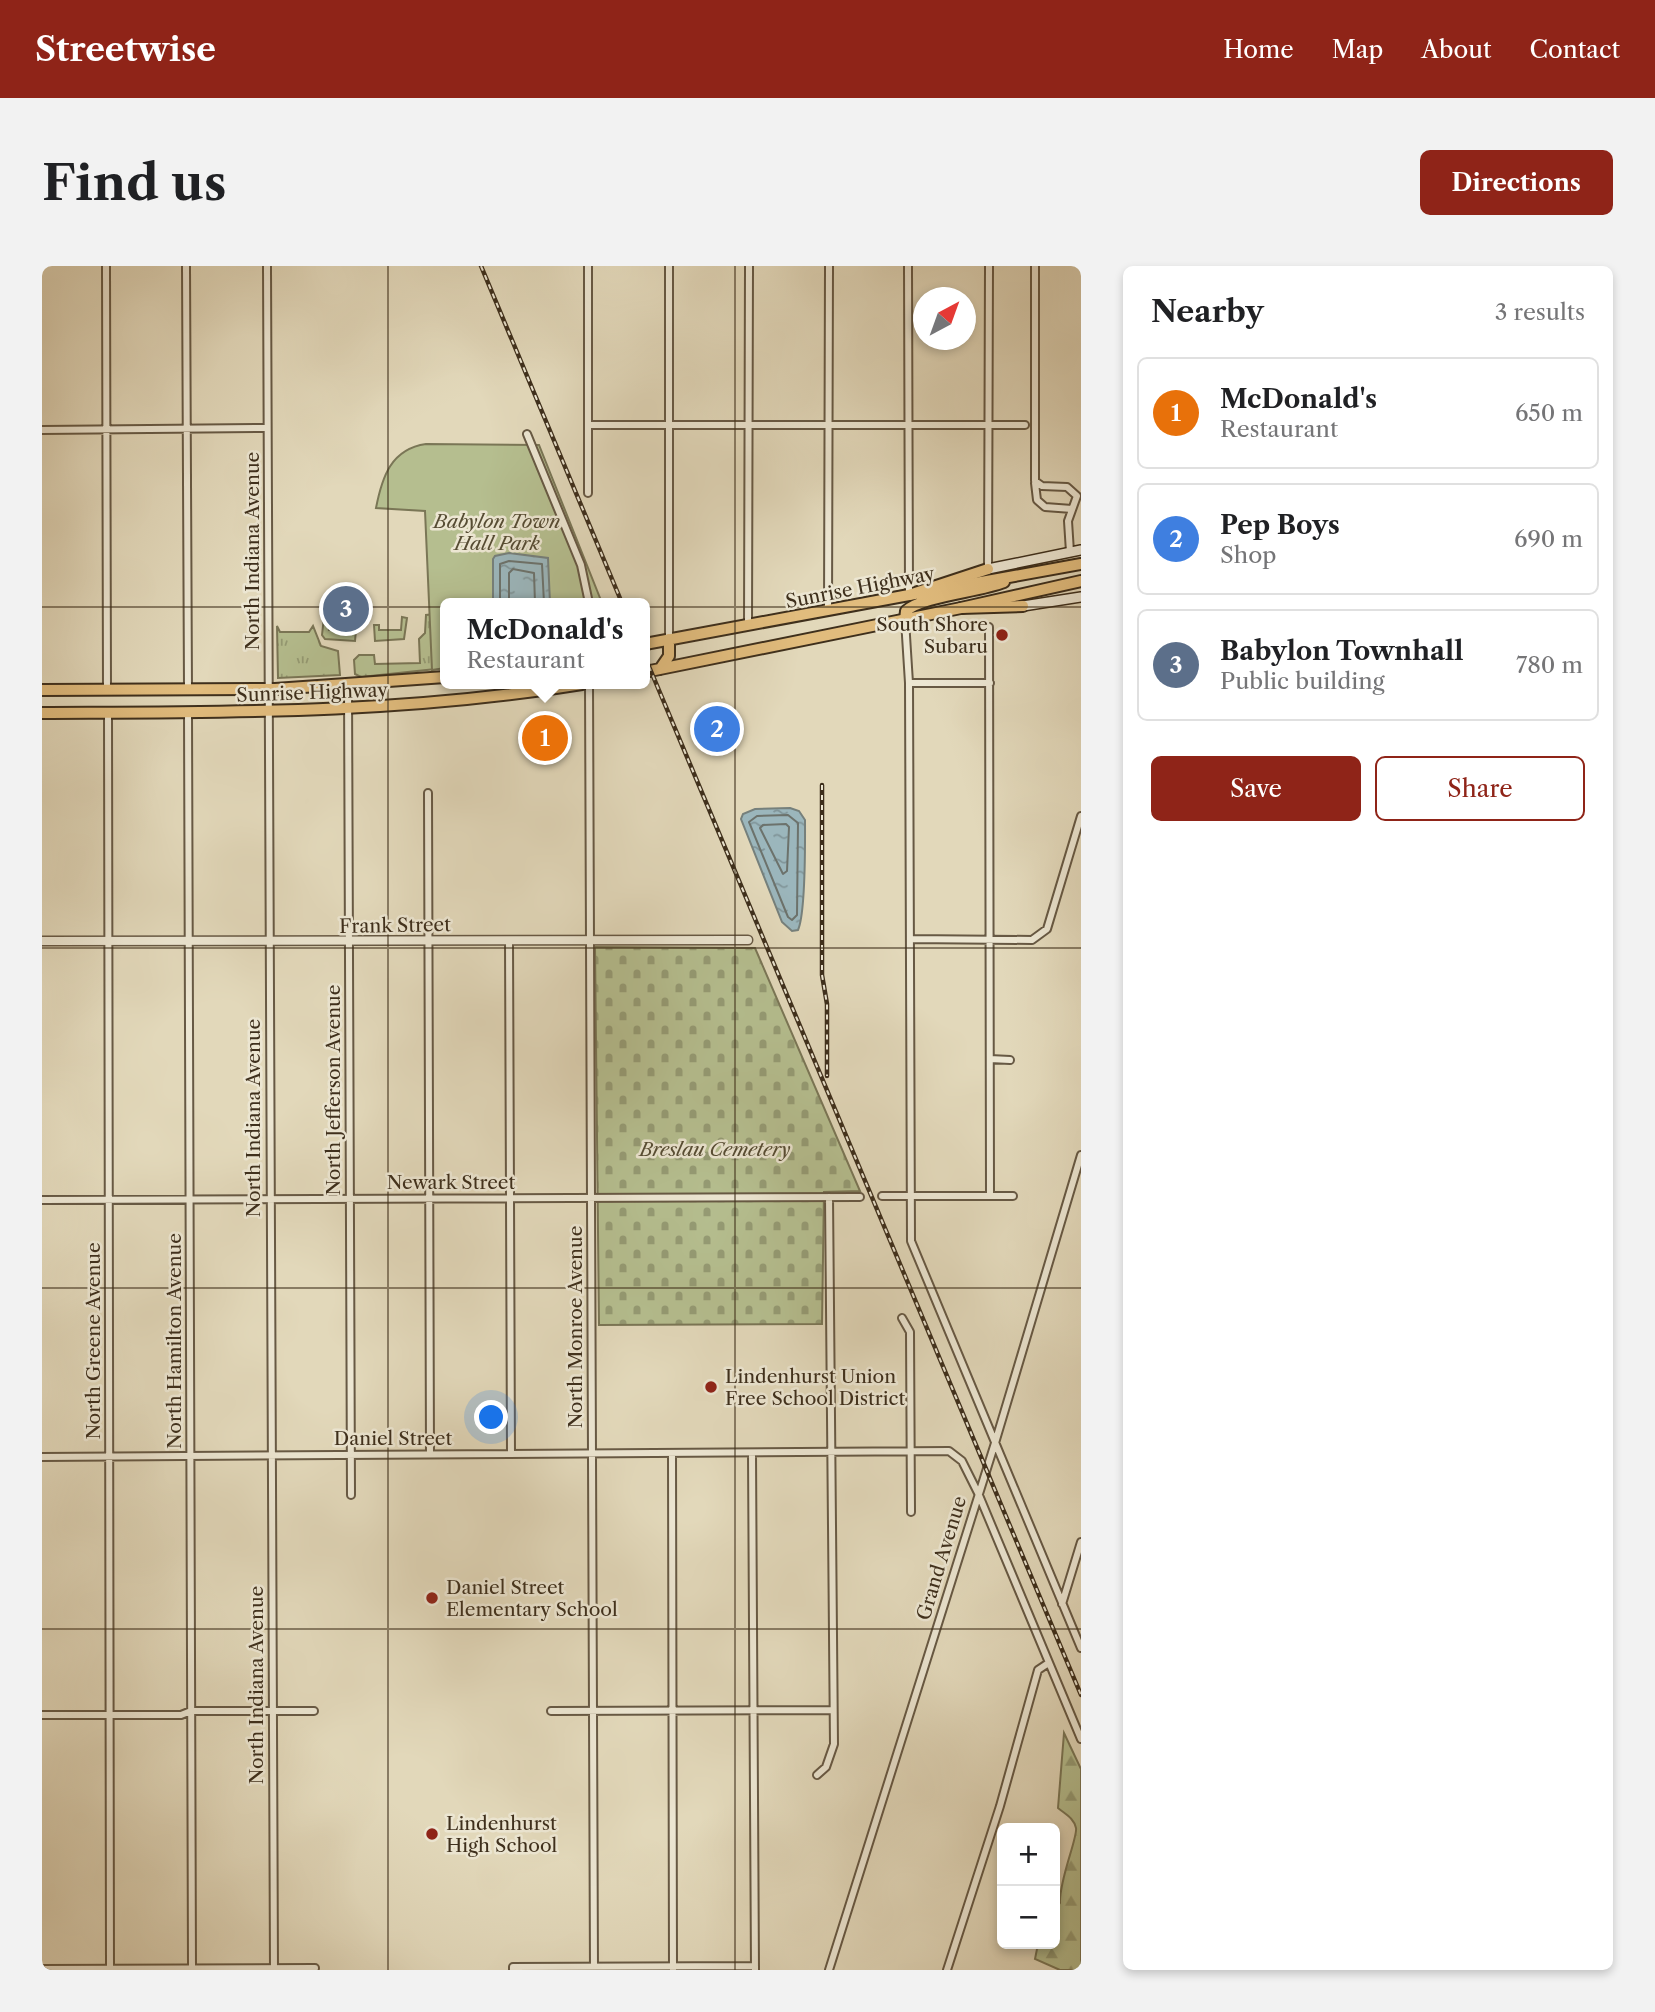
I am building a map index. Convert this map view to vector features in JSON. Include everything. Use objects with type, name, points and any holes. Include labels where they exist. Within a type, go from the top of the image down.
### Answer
[{"type":"highway","name":"Sunrise Highway","points":[[650,642],[1081,564]]},
{"type":"highway","points":[[909,595],[952,578],[988,569]]},
{"type":"highway","points":[[905,620],[906,611],[915,604],[976,592],[1026,573]]},
{"type":"highway","name":"Sunrise Highway","points":[[650,671],[905,620],[1081,581]]},
{"type":"highway","points":[[961,608],[1023,606]]},
{"type":"highway","points":[[660,669],[669,656],[669,639]]},
{"type":"highway","name":"Sunrise Highway","points":[[42,690],[268,689],[440,677]]},
{"type":"highway","name":"Sunrise Highway","points":[[42,713],[348,710],[463,701],[547,689]]},
{"type":"main road","points":[[988,569],[1081,550]]},
{"type":"main road","points":[[1023,606],[1081,597]]},
{"type":"street","points":[[106,266],[107,690]]},
{"type":"street","points":[[186,266],[188,689]]},
{"type":"street","name":"North Indiana Avenue","points":[[267,266],[274,1969]]},
{"type":"street","points":[[588,266],[588,493]]},
{"type":"street","points":[[669,266],[669,639]]},
{"type":"street","points":[[748,625],[749,266]]},
{"type":"street","points":[[828,611],[829,266]]},
{"type":"street","points":[[908,266],[909,595]]},
{"type":"street","points":[[988,569],[989,266]]},
{"type":"street","points":[[1035,266],[1037,500],[1045,507],[1072,509]]},
{"type":"street","points":[[589,425],[1024,425]]},
{"type":"street","points":[[42,430],[267,428]]},
{"type":"street","points":[[527,434],[584,574],[588,598]]},
{"type":"street","points":[[1035,481],[1042,486],[1067,487],[1077,496],[1068,521],[1070,552]]},
{"type":"street","points":[[905,620],[909,682],[911,1241],[1081,1648]]},
{"type":"street","points":[[989,627],[990,1195]]},
{"type":"street","points":[[909,682],[989,683]]},
{"type":"street","name":"North Jefferson Avenue","points":[[348,685],[351,1495]]},
{"type":"street","name":"North Monroe Avenue","points":[[589,689],[594,1968]]},
{"type":"street","name":"North Greene Avenue","points":[[108,712],[110,1970]]},
{"type":"street","name":"North Hamilton Avenue","points":[[188,712],[192,1969]]},
{"type":"street","points":[[428,793],[430,1454]]},
{"type":"street","points":[[910,939],[1032,940],[1047,929],[1081,816]]},
{"type":"street","points":[[509,940],[511,1454]]},
{"type":"street","name":"Frank Street","points":[[42,941],[748,940]]},
{"type":"street","points":[[990,1059],[1010,1060]]},
{"type":"street","name":"Grand Avenue","points":[[829,1970],[995,1443],[1081,1155]]},
{"type":"street","points":[[882,1196],[1013,1196]]},
{"type":"street","name":"Newark Street","points":[[42,1200],[860,1197]]},
{"type":"street","points":[[817,1774],[826,1767],[834,1744],[830,1198]]},
{"type":"street","points":[[902,1318],[910,1332],[911,1512]]},
{"type":"street","name":"Daniel Street","points":[[42,1457],[189,1454],[953,1452],[962,1461],[978,1493]]},
{"type":"street","points":[[672,1453],[673,1968]]},
{"type":"street","points":[[513,1969],[755,1968],[752,1453]]},
{"type":"street","points":[[978,1493],[1047,1664],[1081,1739]]},
{"type":"street","points":[[1062,1605],[1081,1542]]},
{"type":"street","points":[[947,1970],[1000,1806],[1038,1671],[1047,1664]]},
{"type":"street","points":[[551,1711],[834,1710]]},
{"type":"street","points":[[42,1715],[181,1716],[191,1711],[314,1711]]},
{"type":"street","points":[[42,1969],[315,1968]]},
{"type":"green space","name":"Babylon Town Hall Park","points":[[426,444],[539,445],[600,598],[440,598],[440,669],[432,670],[425,511],[376,508],[381,486],[390,466],[396,458],[414,447]]},
{"type":"green space","points":[[440,614],[440,669],[361,677],[355,674],[354,660],[359,655],[374,655],[375,664],[420,663],[419,639],[425,633],[426,615]]},
{"type":"green space","points":[[324,617],[328,617],[329,630],[356,630],[355,641],[325,639],[322,635]]},
{"type":"green space","points":[[402,617],[407,618],[404,639],[375,641],[374,625],[379,625],[379,630],[401,630]]},
{"type":"green space","points":[[277,626],[280,632],[309,632],[313,626],[321,646],[338,651],[340,675],[278,678]]},
{"type":"green space","name":"Breslau Cemetery","points":[[595,947],[755,948],[860,1191],[824,1192],[822,1324],[599,1325]]},
{"type":"green space","points":[[1064,1733],[1081,1769],[1081,1970],[1060,1970],[1035,1959],[1037,1949],[1060,1949],[1060,1894],[1076,1828],[1069,1816],[1058,1808]]},
{"type":"water","points":[[509,553],[548,558],[550,598],[493,598],[495,556]]},
{"type":"water","points":[[790,808],[799,811],[805,820],[801,921],[798,930],[792,931],[782,922],[741,819],[743,814],[755,809]]},
{"type":"railway","points":[[481,266],[620,598]]},
{"type":"railway","points":[[650,669],[1081,1695]]},
{"type":"railway","points":[[822,785],[822,975],[827,1004],[827,1076]]},
{"type":"place","name":"Babylon Townhall","points":[[346,609]]},
{"type":"place","name":"South Shore Subaru","points":[[1002,635]]},
{"type":"place","name":"Pep Boys","points":[[717,729]]},
{"type":"place","name":"McDonald's","points":[[545,738]]},
{"type":"place","name":"Lindenhurst Union Free School District","points":[[711,1387]]},
{"type":"place","name":"Daniel Street Elementary School","points":[[432,1598]]},
{"type":"place","name":"Lindenhurst High School","points":[[432,1834]]}]
